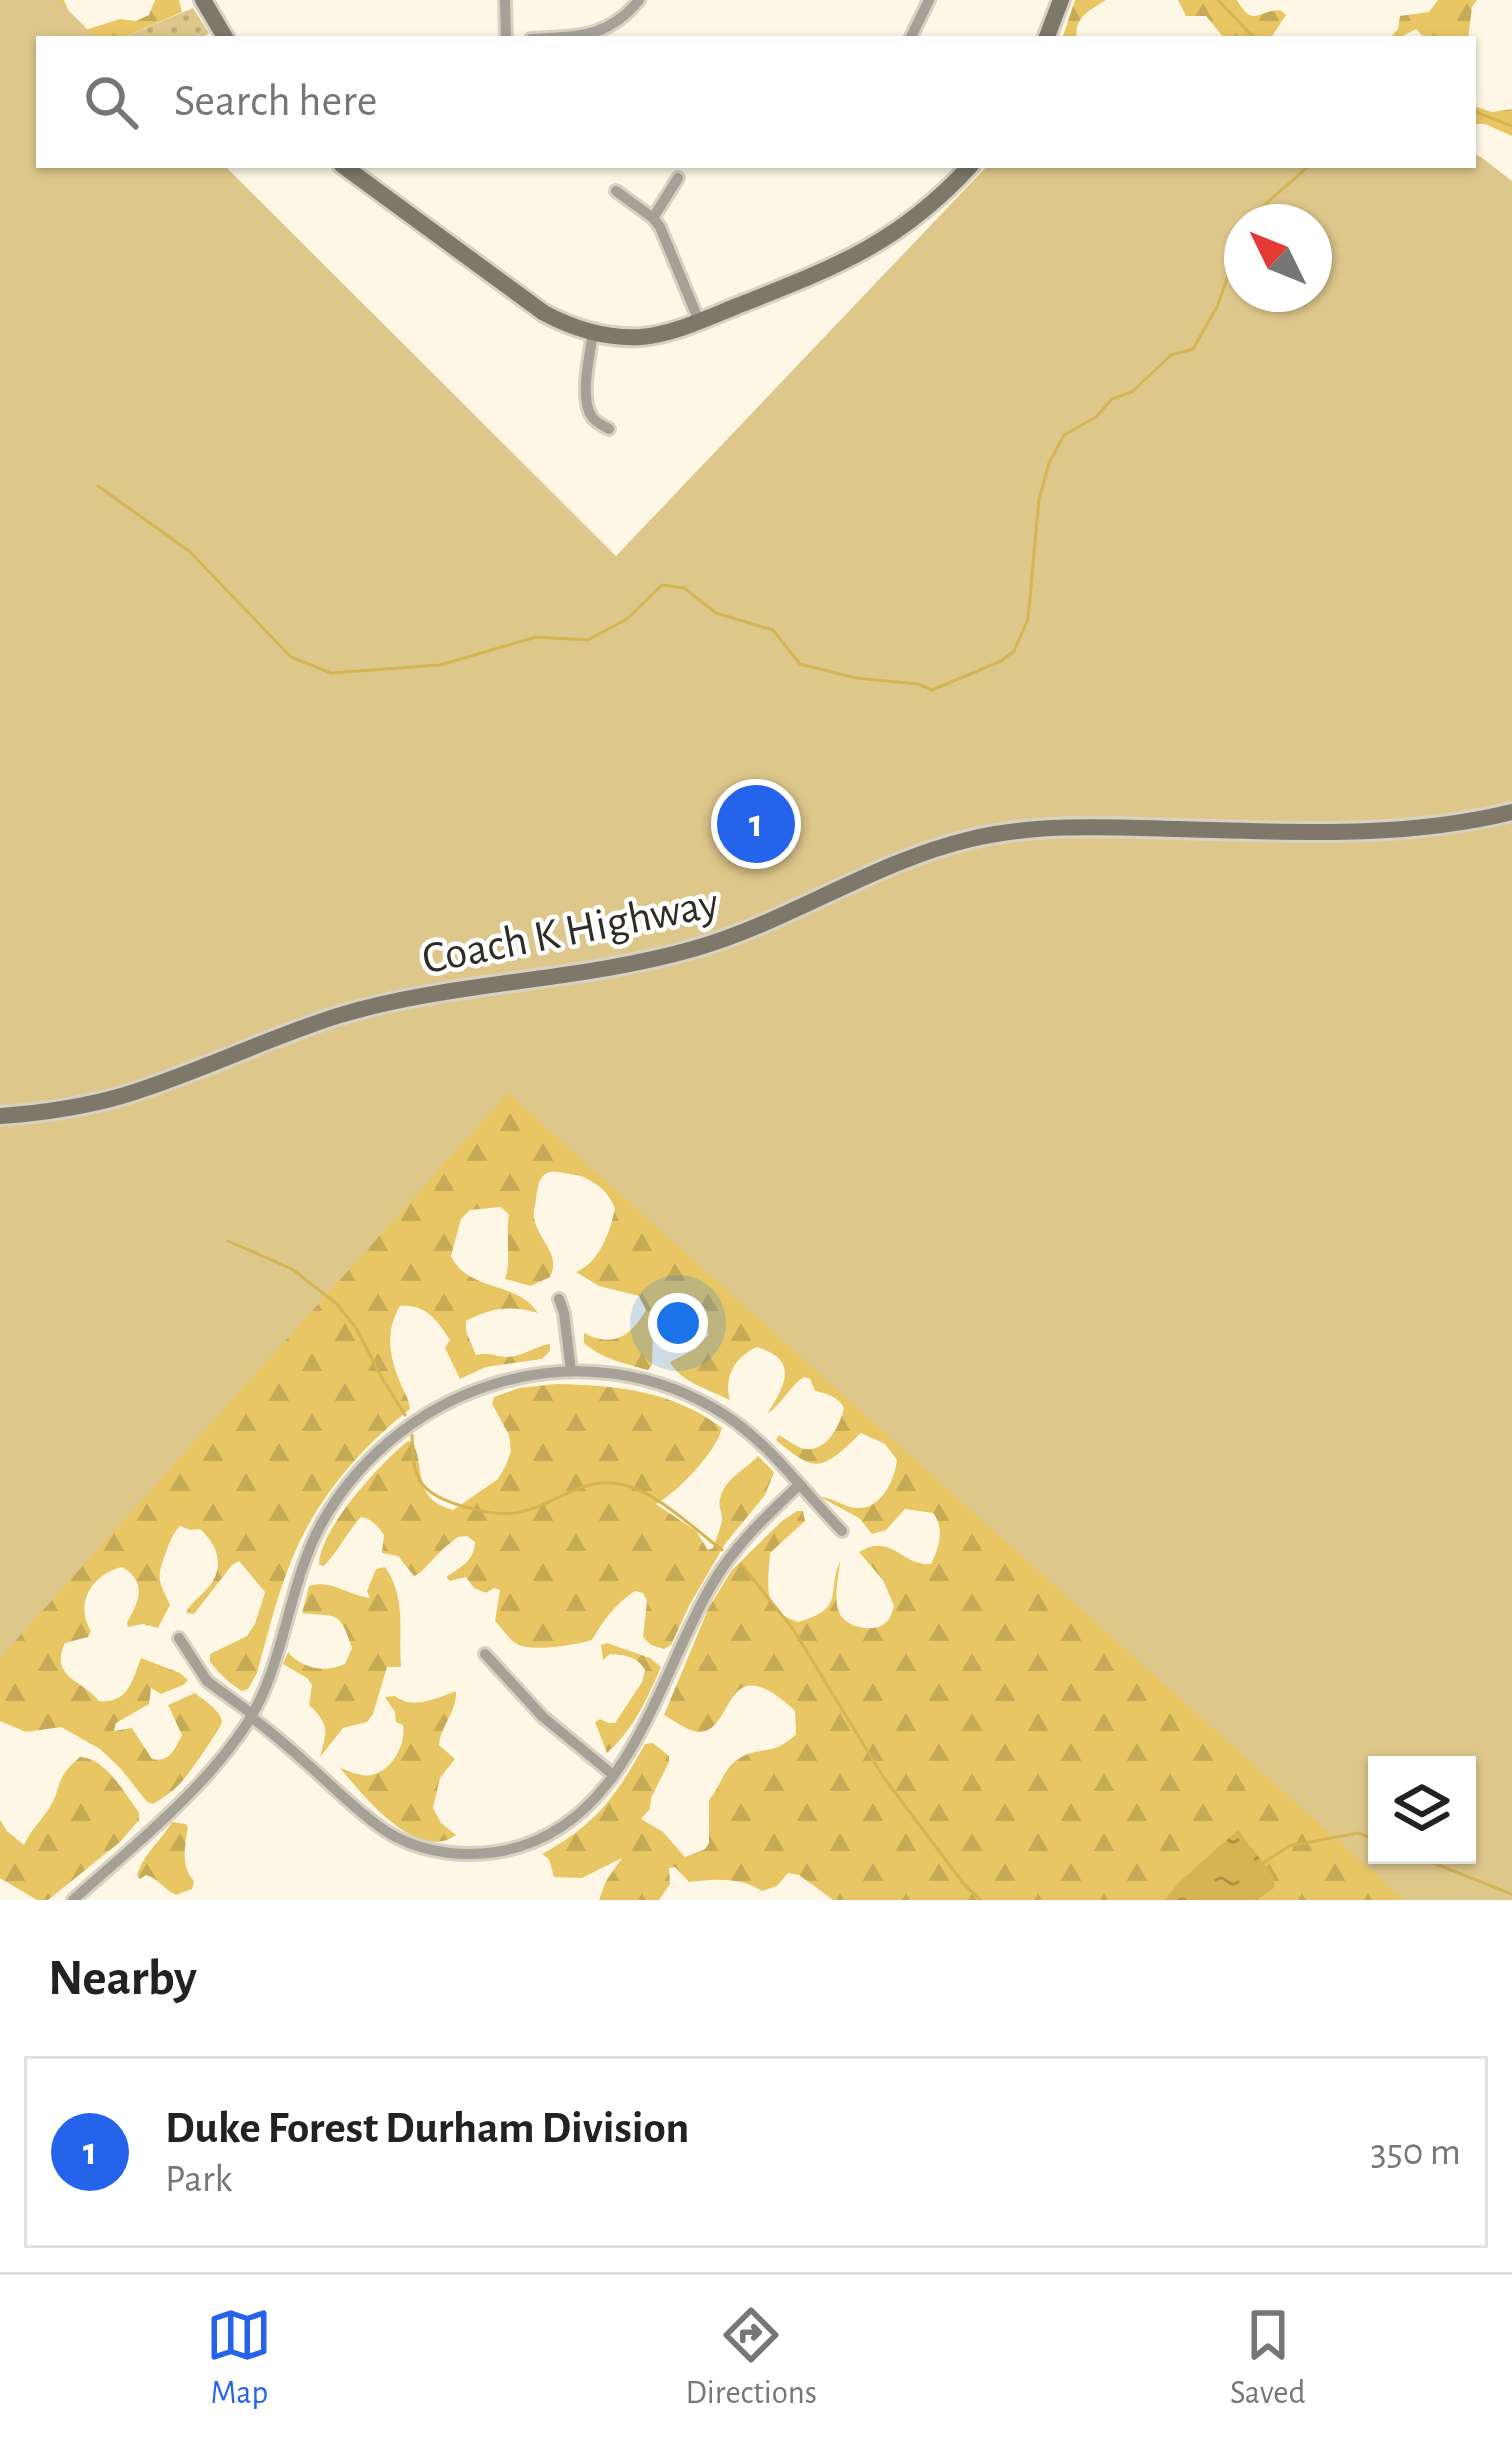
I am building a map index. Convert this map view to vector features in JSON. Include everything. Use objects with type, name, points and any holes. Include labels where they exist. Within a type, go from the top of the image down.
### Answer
[{"type":"street","points":[[203,0],[224,36]]},
{"type":"street","points":[[505,0],[506,36]]},
{"type":"street","points":[[560,36],[598,32],[639,0]]},
{"type":"street","points":[[911,36],[928,0]]},
{"type":"street","points":[[1047,36],[1060,0]]},
{"type":"street","points":[[346,168],[544,314],[570,327],[621,337],[668,332],[826,271],[869,250],[932,204],[968,168]]},
{"type":"street","points":[[653,218],[678,178]]},
{"type":"street","points":[[616,191],[653,218],[699,321]]},
{"type":"street","points":[[593,333],[588,407],[594,420],[609,429]]},
{"type":"street","name":"Coach K Highway","points":[[0,1116],[52,1112],[127,1094],[312,1024],[381,1004],[685,952],[760,925],[909,858],[989,835],[1123,827],[1396,831],[1468,823],[1512,812]]},
{"type":"street","points":[[559,1299],[571,1371]]},
{"type":"street","points":[[73,1900],[199,1782],[252,1715],[272,1668],[308,1550],[334,1503],[369,1460],[404,1428],[459,1396],[507,1379],[571,1371],[652,1383],[716,1409],[752,1436],[842,1531]]},
{"type":"street","points":[[179,1638],[208,1681],[381,1828],[411,1844],[453,1853],[513,1850],[542,1839],[591,1802],[650,1717],[719,1573],[754,1529],[799,1485]]},
{"type":"street","points":[[485,1654],[543,1718],[612,1774]]},
{"type":"shaded area","points":[[0,0],[58,0],[94,36],[36,36],[36,168],[227,168],[616,556],[985,168],[1476,168],[1476,155],[1512,181],[1512,1900],[1404,1900],[508,1093],[0,1658]]},
{"type":"shaded area","points":[[193,8],[209,33],[205,36],[127,36]]},
{"type":"green space","points":[[0,0],[64,0],[82,31],[120,19],[136,21],[149,15],[155,0],[179,0],[182,12],[127,36],[36,36]]},
{"type":"green space","points":[[1075,0],[1106,0],[1080,20],[1077,36],[1063,36]]},
{"type":"green space","points":[[1178,0],[1237,0],[1252,16],[1280,10],[1286,15],[1272,36],[1223,36],[1206,16],[1186,16]]},
{"type":"green space","points":[[1438,0],[1477,0],[1468,36],[1423,36],[1416,29],[1392,36],[1400,16],[1429,12]]},
{"type":"green space","points":[[1476,107],[1492,112],[1512,109],[1512,136],[1476,124]]},
{"type":"green space","points":[[1388,848],[1512,1900],[833,1900],[799,1875],[788,1873],[777,1886],[762,1891],[736,1881],[689,1882],[675,1867],[669,1868],[670,1884],[659,1900],[599,1900],[622,1858],[582,1878],[554,1877],[549,1859],[542,1854],[603,1808],[645,1744],[653,1743],[669,1756],[669,1762],[650,1809],[641,1819],[663,1832],[685,1857],[709,1843],[709,1800],[730,1767],[748,1754],[781,1746],[796,1734],[795,1711],[771,1692],[754,1686],[742,1688],[711,1728],[699,1732],[664,1715],[709,1607],[732,1570],[782,1521],[803,1511],[805,1521],[770,1553],[769,1595],[778,1611],[798,1622],[823,1611],[832,1599],[840,1561],[839,1612],[852,1625],[866,1628],[884,1624],[894,1606],[883,1580],[859,1552],[880,1546],[931,1564],[940,1532],[933,1513],[905,1509],[886,1530],[872,1534],[859,1518],[820,1497],[852,1508],[873,1504],[890,1484],[897,1460],[885,1444],[861,1433],[820,1464],[802,1459],[776,1440],[779,1435],[802,1448],[820,1446],[836,1429],[844,1408],[832,1396],[815,1391],[804,1377],[767,1414],[785,1375],[780,1359],[771,1353],[757,1347],[737,1362],[728,1383],[730,1400],[681,1375],[670,1362],[695,1349],[708,1335],[701,1314],[694,1309],[670,1310],[653,1323],[648,1370],[606,1357],[584,1343],[584,1333],[604,1340],[620,1337],[646,1310],[639,1296],[599,1286],[576,1272],[598,1254],[615,1208],[591,1181],[556,1172],[540,1181],[534,1214],[553,1261],[550,1277],[531,1286],[505,1279],[509,1215],[501,1207],[470,1210],[461,1219],[451,1256],[469,1276],[518,1295],[538,1313],[501,1309],[466,1321],[476,1355],[514,1356],[550,1344],[550,1351],[542,1359],[486,1367],[460,1379],[445,1348],[450,1340],[440,1326],[424,1311],[400,1306],[390,1344],[410,1409],[356,1460],[312,1519],[285,1577],[248,1689],[242,1691],[225,1678],[210,1662],[210,1654],[247,1636],[265,1592],[239,1561],[194,1614],[186,1613],[212,1582],[218,1567],[216,1551],[200,1529],[180,1526],[171,1539],[160,1575],[170,1605],[158,1628],[128,1627],[139,1592],[135,1579],[122,1567],[102,1576],[89,1592],[84,1611],[91,1631],[88,1637],[65,1643],[61,1654],[70,1677],[99,1701],[123,1695],[141,1658],[188,1680],[161,1694],[151,1688],[149,1704],[116,1723],[114,1731],[132,1728],[152,1759],[158,1760],[171,1754],[182,1735],[168,1705],[195,1693],[221,1718],[217,1732],[181,1783],[153,1804],[147,1802],[100,1749],[61,1727],[26,1732],[0,1721],[0,1130]]},
{"type":"green space","points":[[556,1384],[643,1392],[684,1406],[722,1428],[695,1470],[656,1504],[696,1531],[708,1550],[720,1530],[720,1499],[730,1480],[758,1456],[774,1472],[765,1495],[725,1544],[671,1645],[664,1649],[643,1637],[647,1601],[635,1591],[610,1613],[592,1640],[541,1648],[515,1643],[495,1621],[500,1590],[486,1593],[466,1577],[450,1581],[446,1577],[472,1554],[475,1542],[467,1536],[458,1537],[414,1576],[398,1556],[382,1553],[384,1535],[361,1517],[324,1566],[319,1565],[340,1516],[408,1441],[413,1442],[422,1483],[431,1499],[453,1510],[498,1479],[506,1465],[509,1435],[492,1404],[494,1397],[519,1388]]},
{"type":"green space","points":[[385,1567],[399,1603],[401,1667],[387,1667],[367,1722],[343,1728],[320,1757],[325,1729],[309,1705],[312,1685],[283,1664],[288,1652],[307,1666],[337,1667],[345,1664],[352,1648],[335,1617],[302,1613],[309,1586],[326,1585],[370,1598],[367,1591],[376,1569]]},
{"type":"green space","points":[[601,1645],[650,1658],[661,1667],[632,1724],[607,1753],[595,1722],[615,1723],[645,1670],[626,1656],[610,1654],[603,1660]]},
{"type":"green space","points":[[456,1691],[439,1745],[455,1759],[440,1778],[433,1808],[441,1823],[456,1835],[441,1842],[425,1840],[392,1822],[340,1768],[371,1775],[386,1768],[396,1755],[403,1725],[396,1722],[385,1697],[417,1702]]},
{"type":"green space","points":[[80,1757],[98,1763],[113,1777],[139,1812],[139,1820],[120,1842],[48,1900],[37,1900],[0,1878],[0,1820],[24,1845],[53,1802],[66,1771]]},
{"type":"green space","points":[[172,1822],[188,1827],[185,1862],[194,1881],[192,1889],[176,1895],[146,1875],[137,1876]]},
{"type":"water","points":[[1238,1830],[1274,1877],[1274,1888],[1256,1900],[1165,1900],[1179,1882]]},
{"type":"waterway","points":[[1218,0],[1252,36]]},
{"type":"waterway","points":[[1476,112],[1512,126]]},
{"type":"waterway","points":[[1265,204],[1307,168]]},
{"type":"waterway","points":[[98,486],[189,551],[291,657],[331,673],[440,665],[536,637],[588,640],[627,619],[662,585],[684,588],[716,613],[773,630],[800,664],[932,690],[1014,651],[1028,619],[1039,499],[1049,463],[1064,435],[1096,417],[1112,399],[1132,392],[1171,355],[1193,349],[1224,287]]},
{"type":"waterway","points":[[228,1241],[292,1269],[337,1304],[356,1328],[405,1415]]},
{"type":"waterway","points":[[412,1435],[421,1483],[455,1504],[514,1513],[587,1486],[612,1483],[656,1499],[722,1550]]},
{"type":"waterway","points":[[741,1564],[793,1629],[884,1778],[980,1900]]},
{"type":"waterway","points":[[1263,1863],[1289,1846],[1358,1833],[1368,1837]]},
{"type":"waterway","points":[[1436,1864],[1512,1894]]},
{"type":"place","name":"Duke Forest Durham Division","points":[[756,824]]}]
